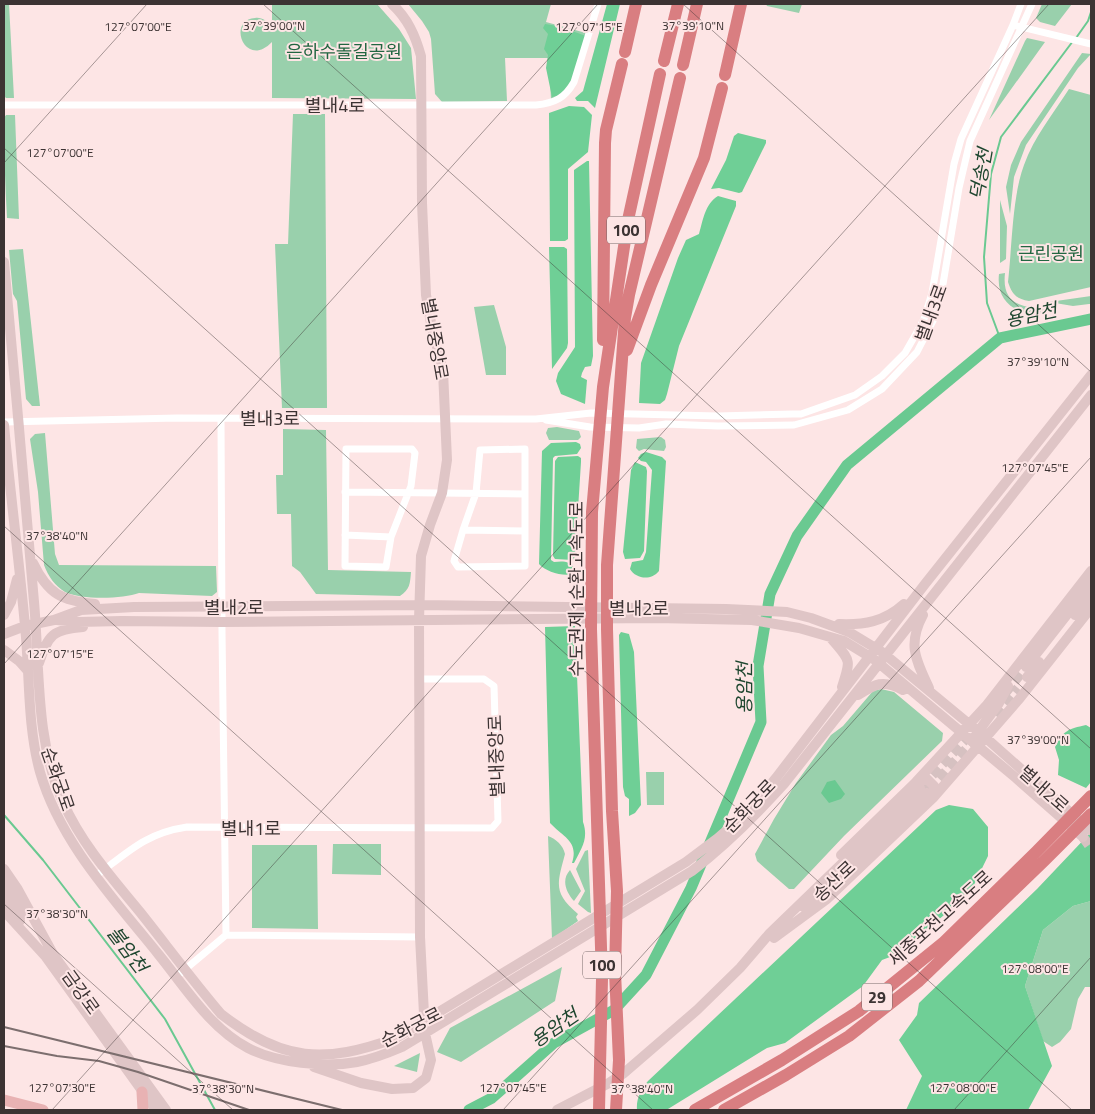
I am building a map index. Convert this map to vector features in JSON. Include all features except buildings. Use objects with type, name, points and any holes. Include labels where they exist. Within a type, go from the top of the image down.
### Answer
[{"type":"highway","points":[[603,387],[606,130],[636,4]]},
{"type":"highway","points":[[664,61],[678,4]]},
{"type":"highway","points":[[683,65],[697,4]]},
{"type":"highway","points":[[619,389],[624,360],[636,324],[704,158],[741,4]]},
{"type":"highway","name":"수도권제1순환고속도로","points":[[599,1110],[602,979],[591,629],[592,512],[603,387],[628,220],[660,74]]},
{"type":"highway","name":"수도권제1순환고속도로","points":[[620,1106],[615,972],[617,891],[612,810],[607,565],[625,318],[680,78]]},
{"type":"highway","name":"세종포천고속도로","points":[[724,1110],[786,1075],[871,1020],[920,980],[1041,856],[1091,796]]},
{"type":"highway","name":"세종포천고속도로","points":[[694,1110],[782,1060],[859,1011],[943,943],[1091,814]]},
{"type":"main road","points":[[142,1092],[143,1110]]},
{"type":"main road","points":[[4,1100],[43,1110]]},
{"type":"street","name":"별내중앙로","points":[[299,1062],[361,1083],[392,1089],[413,1088],[426,1078],[430,1060],[425,1028],[420,937],[419,620],[421,556],[442,493],[447,460],[446,419],[443,370],[426,295],[422,203],[422,56],[410,25],[392,4]]},
{"type":"street","name":"별내4로","points":[[4,105],[536,105],[552,103],[568,92],[574,82],[598,4]]},
{"type":"street","name":"별내3로","points":[[4,423],[18,421],[221,418],[536,419],[591,413],[718,416],[801,414],[855,395],[882,376],[905,353],[924,319],[932,293],[954,164],[961,139],[1021,4]]},
{"type":"street","name":"별내3로","points":[[536,419],[590,427],[639,428],[666,424],[718,426],[794,425],[848,410],[882,389],[917,352],[933,321],[941,296],[959,188],[970,141],[1023,28],[1032,4]]},
{"type":"street","points":[[1013,25],[1091,44]]},
{"type":"street","name":"순화궁로","points":[[4,262],[30,557],[32,741],[53,807],[66,832],[96,876],[214,1022],[248,1048],[268,1056],[299,1062],[330,1064],[356,1062],[380,1056],[402,1047],[425,1028],[686,862],[712,843],[750,810],[1091,374]]},
{"type":"street","name":"순화궁로","points":[[32,669],[51,769],[63,802],[76,826],[105,869],[203,993],[227,1018],[272,1046],[308,1055],[329,1055],[354,1051],[425,1028],[650,897],[692,871],[725,845],[784,784],[1091,395]]},
{"type":"street","points":[[221,418],[226,935]]},
{"type":"street","name":"순화궁로","points":[[4,423],[19,570],[30,625]]},
{"type":"street","points":[[346,449],[412,449],[415,453],[409,493],[391,537],[386,567],[345,566],[346,449]]},
{"type":"street","points":[[525,449],[525,566],[458,567],[454,561],[476,493],[480,450],[525,449]]},
{"type":"street","points":[[345,492],[525,494]]},
{"type":"street","points":[[463,530],[525,531]]},
{"type":"street","points":[[345,536],[391,537]]},
{"type":"street","points":[[30,557],[39,576],[51,590],[69,601],[134,607]]},
{"type":"street","points":[[4,615],[11,602],[19,570]]},
{"type":"street","points":[[557,1110],[609,1083],[624,1073],[697,1010],[772,936],[822,873],[924,790],[975,744],[1091,571]]},
{"type":"street","points":[[1021,677],[1091,584]]},
{"type":"street","points":[[828,624],[869,624],[898,610],[921,589]]},
{"type":"street","points":[[982,735],[999,704],[1091,595]]},
{"type":"street","points":[[930,692],[915,657],[913,641],[918,625],[933,596]]},
{"type":"street","name":"별내2로","points":[[4,634],[30,625],[54,620],[81,610],[134,607],[420,605],[726,614],[770,622],[830,636],[844,641],[869,657],[1087,834],[970,724],[886,655],[849,632],[811,618],[770,610],[726,614],[646,618],[222,622],[78,622],[54,620]]},
{"type":"street","points":[[772,936],[827,899],[924,790],[970,724],[1091,608]]},
{"type":"street","points":[[4,650],[32,669],[46,642],[54,633],[122,621]]},
{"type":"street","points":[[830,636],[847,656],[849,667],[839,696]]},
{"type":"street","name":"별내중앙로","points":[[419,679],[484,679],[494,686],[498,821],[492,828],[419,828]]},
{"type":"street","points":[[848,702],[869,688],[881,683],[892,684],[921,699]]},
{"type":"street","name":"별내1로","points":[[96,876],[138,845],[157,834],[188,827],[419,828]]},
{"type":"street","name":"금강로","points":[[4,869],[17,888],[49,956],[156,1110]]},
{"type":"street","points":[[4,884],[49,956]]},
{"type":"street","points":[[4,897],[49,956]]},
{"type":"street","name":"금강로","points":[[4,911],[49,956],[166,1110]]},
{"type":"street","points":[[176,977],[226,935],[420,937]]},
{"type":"green space","points":[[4,4],[9,4],[14,98],[6,98],[4,96]]},
{"type":"green space","name":"은하수돌길공원","points":[[272,4],[377,4],[399,29],[411,48],[416,99],[272,98],[272,42],[262,49],[254,50],[247,47],[242,41],[241,34],[242,27],[246,21],[255,18],[260,18],[272,26]]},
{"type":"green space","points":[[408,4],[551,4],[546,22],[586,33],[562,93],[551,100],[549,58],[505,58],[507,101],[442,102],[435,94],[429,32]]},
{"type":"green space","points":[[766,4],[802,4],[799,13],[767,6]]},
{"type":"green space","points":[[1042,4],[1072,4],[1055,26],[1040,22],[1036,18]]},
{"type":"green space","points":[[1027,38],[1045,42],[989,120],[1025,41]]},
{"type":"green space","points":[[1082,53],[1091,54],[1078,68],[1026,145],[1014,177],[1010,214],[1006,187],[1011,165],[1021,142]]},
{"type":"green space","name":"근린공원","points":[[1069,89],[1091,95],[1091,287],[1029,301],[1015,295],[1008,282],[1017,192],[1024,165],[1033,145]]},
{"type":"green space","points":[[293,114],[325,114],[327,408],[282,408],[275,244],[288,244]]},
{"type":"green space","points":[[6,115],[15,115],[19,219],[7,218],[4,131],[4,118]]},
{"type":"green space","points":[[1000,200],[1007,226],[1006,259],[1000,263]]},
{"type":"green space","points":[[23,249],[40,406],[32,406],[26,399],[17,301],[13,294],[9,250]]},
{"type":"green space","points":[[1005,273],[1007,294],[1012,300],[1026,306],[1055,310],[1044,313],[1024,312],[1008,303],[1002,295],[999,286],[999,274]]},
{"type":"green space","points":[[1091,296],[1091,304],[1073,306],[1049,302]]},
{"type":"green space","points":[[494,305],[506,347],[506,375],[486,375],[474,307]]},
{"type":"green space","points":[[557,427],[579,431],[581,437],[578,440],[549,440],[546,433],[548,428]]},
{"type":"green space","points":[[283,429],[326,430],[328,570],[411,572],[409,586],[400,596],[316,594],[300,572],[292,566],[291,514],[277,514],[276,475],[283,475]]},
{"type":"green space","points":[[45,433],[55,554],[59,565],[216,566],[217,592],[212,596],[139,593],[102,598],[72,595],[58,587],[44,565],[38,492],[30,439],[35,434]]},
{"type":"green space","points":[[661,437],[665,440],[666,447],[664,451],[644,449],[639,451],[636,448],[637,439]]},
{"type":"green space","points":[[881,689],[894,692],[943,733],[942,741],[844,836],[794,889],[789,889],[757,861],[755,854],[796,783],[831,735],[843,726],[873,691]]},
{"type":"green space","points":[[646,772],[664,772],[664,805],[647,805]]},
{"type":"green space","points":[[548,836],[563,848],[565,854],[560,873],[559,887],[564,900],[578,914],[576,917],[578,921],[552,939]]},
{"type":"green space","points":[[333,844],[381,844],[381,875],[332,874]]},
{"type":"green space","points":[[252,845],[317,845],[318,929],[252,928]]},
{"type":"green space","points":[[588,850],[591,913],[578,904],[585,891],[576,869],[585,851]]},
{"type":"green space","points":[[570,870],[581,891],[574,901],[569,894],[565,882]]},
{"type":"green space","points":[[1091,901],[1091,987],[1085,987],[1078,999],[1071,1029],[1060,1042],[1052,1047],[1043,1041],[1025,986],[1043,930],[1073,906]]},
{"type":"green space","points":[[562,967],[555,1001],[461,1062],[437,1052],[450,1028]]},
{"type":"green space","points":[[420,1053],[417,1072],[394,1066]]},
{"type":"shaded area","points":[[607,4],[620,4],[595,108],[588,101],[577,101],[575,98],[583,91]]},
{"type":"shaded area","points":[[545,24],[558,26],[586,36],[572,83],[564,94],[552,97],[546,68],[548,55],[544,49],[548,34],[543,28]]},
{"type":"shaded area","points":[[569,106],[584,107],[592,115],[588,152],[568,169],[568,239],[565,241],[550,241],[549,113]]},
{"type":"shaded area","points":[[738,133],[766,140],[766,143],[742,192],[719,188],[711,189],[726,160],[734,136]]},
{"type":"shaded area","points":[[589,161],[593,356],[591,366],[585,367],[581,377],[587,380],[585,404],[561,394],[556,381],[558,373],[575,347],[574,170]]},
{"type":"shaded area","points":[[718,196],[736,201],[736,206],[679,346],[665,400],[660,404],[639,403],[641,363],[678,258],[686,240],[699,234],[707,208]]},
{"type":"shaded area","points":[[549,247],[564,247],[567,249],[568,343],[567,348],[552,369]]},
{"type":"shaded area","points":[[576,442],[580,444],[581,448],[577,454],[555,456],[553,458],[551,560],[569,563],[576,569],[575,573],[567,575],[556,573],[539,564],[542,451],[551,443]]},
{"type":"shaded area","points":[[646,452],[662,457],[666,461],[659,571],[652,576],[644,578],[636,575],[630,569],[632,562],[643,560],[646,552],[652,470],[646,462],[638,458]]},
{"type":"shaded area","points":[[578,456],[581,458],[581,462],[575,557],[573,560],[555,559],[553,556],[555,461],[558,457]]},
{"type":"shaded area","points":[[635,462],[646,467],[647,471],[644,551],[640,558],[625,559],[623,552],[631,470]]},
{"type":"shaded area","points":[[575,626],[585,839],[574,863],[572,863],[574,856],[572,844],[550,823],[545,627]]},
{"type":"shaded area","points":[[621,632],[629,634],[634,652],[641,805],[635,813],[629,816],[629,799],[625,796],[623,787],[619,635]]},
{"type":"shaded area","points":[[1086,725],[1091,728],[1091,782],[1086,788],[1058,775],[1059,760],[1055,747],[1067,731]]},
{"type":"shaded area","points":[[835,780],[845,794],[841,799],[829,803],[821,793],[827,782]]},
{"type":"shaded area","points":[[949,805],[973,809],[988,827],[988,856],[970,893],[898,954],[882,960],[863,986],[785,1043],[767,1048],[668,1109],[637,1110],[640,1094],[648,1081],[936,810]]},
{"type":"shaded area","points":[[1091,832],[1091,901],[1073,906],[1043,930],[1025,986],[1052,1066],[1028,1110],[906,1110],[922,1076],[899,1040],[917,1015],[919,1003],[1037,889]]},
{"type":"waterway","name":"덕송천","points":[[1076,38],[1088,21],[1091,12]]},
{"type":"waterway","name":"덕송천","points":[[1000,338],[987,303],[984,257],[991,174],[1001,137],[1073,41]]},
{"type":"waterway","name":"용암천","points":[[469,1110],[492,1098],[554,1043],[614,1010],[646,975],[691,888],[761,722],[758,666],[770,594],[797,536],[847,465],[1000,338],[1091,319]]},
{"type":"waterway","name":"불암천","points":[[4,815],[43,860],[165,1019],[215,1110]]},
{"type":"tunnel","points":[[1005,693],[1022,672]]},
{"type":"tunnel","points":[[995,715],[1018,688]]},
{"type":"tunnel","points":[[922,786],[973,731]]},
{"type":"tunnel","points":[[929,790],[978,736]]},
{"type":"tunnel","points":[[1083,837],[1091,848]]},
{"type":"railway","points":[[4,1027],[342,1110]]},
{"type":"railway","points":[[4,1046],[57,1056],[99,1061],[138,1072],[249,1110]]}]
